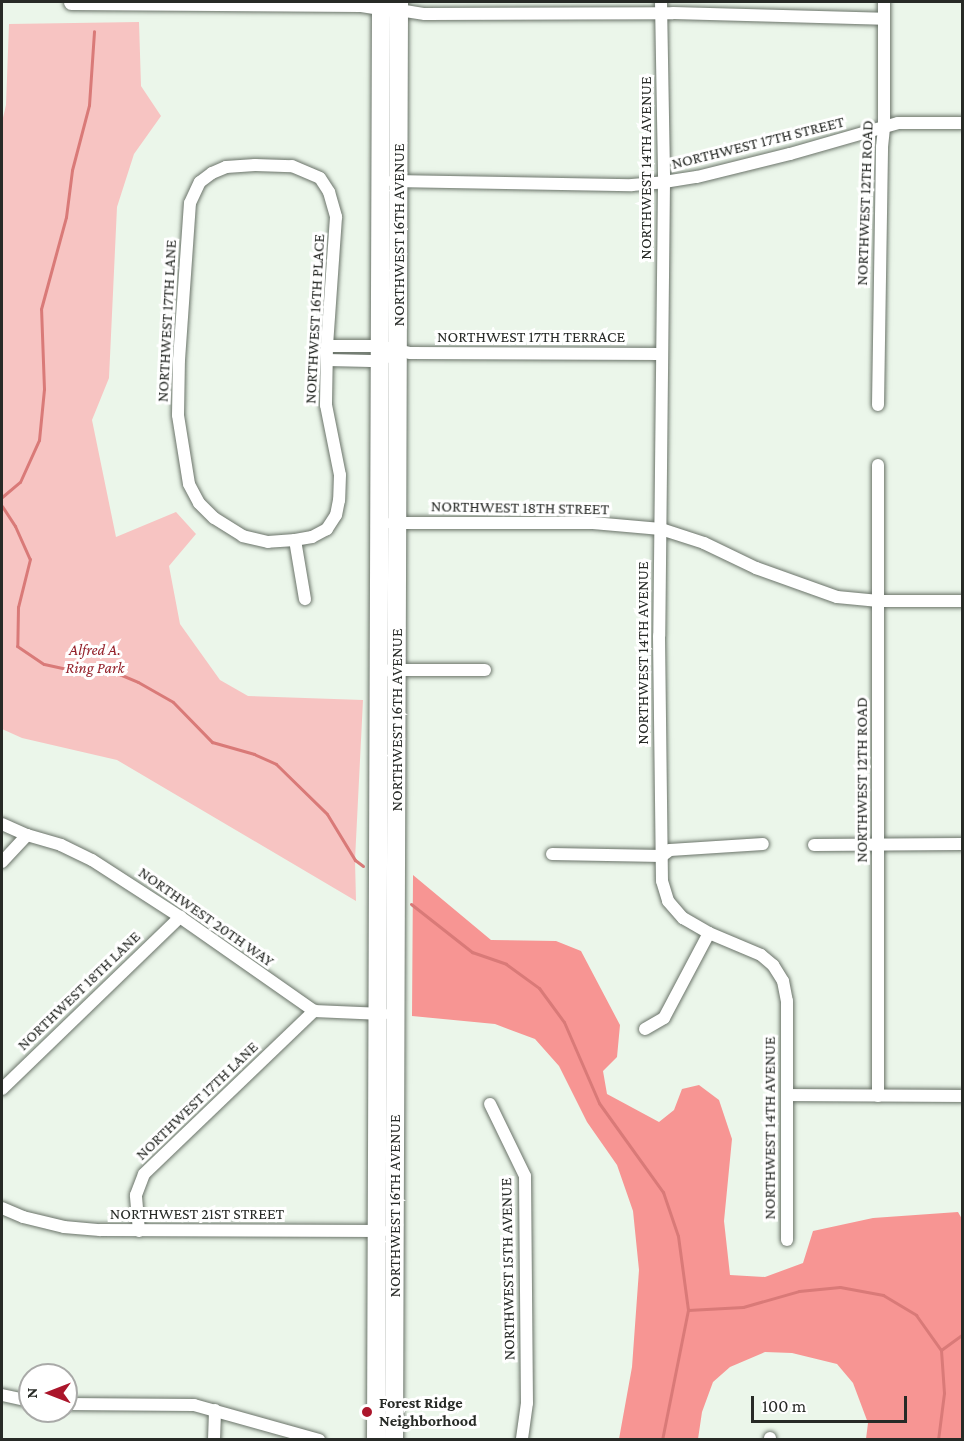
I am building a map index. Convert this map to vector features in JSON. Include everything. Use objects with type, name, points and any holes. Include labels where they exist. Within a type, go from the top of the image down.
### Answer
[{"type":"main road","name":"NORTHWEST 16TH AVENUE","points":[[375,1440],[381,4]]},
{"type":"main road","name":"NORTHWEST 16TH AVENUE","points":[[394,1440],[399,523],[399,6]]},
{"type":"main road","points":[[377,844],[397,844]]},
{"type":"street","points":[[71,2],[381,4],[399,6],[425,14],[661,8],[883,19]]},
{"type":"street","name":"NORTHWEST 12TH ROAD","points":[[878,405],[884,128],[884,2]]},
{"type":"street","name":"NORTHWEST 14TH AVENUE","points":[[661,8],[664,182],[659,797],[662,881],[668,901],[684,918],[709,933],[761,955],[773,964],[783,981],[787,1000],[787,1240]]},
{"type":"street","name":"NORTHWEST 17TH STREET","points":[[380,181],[632,185],[664,182],[697,177],[898,123],[963,123]]},
{"type":"street","name":"NORTHWEST 17TH LANE","points":[[292,166],[226,166],[200,182],[190,203],[178,360],[178,415],[189,484],[199,503],[214,518],[243,536],[268,542],[295,540]]},
{"type":"street","name":"NORTHWEST 16TH PLACE","points":[[292,166],[320,178],[329,192],[336,217],[327,346],[326,405],[340,475],[336,515],[327,529],[312,537],[295,540]]},
{"type":"street","points":[[327,346],[380,353]]},
{"type":"street","points":[[327,360],[380,353]]},
{"type":"street","name":"NORTHWEST 17TH TERRACE","points":[[380,353],[662,354]]},
{"type":"street","name":"NORTHWEST 12TH ROAD","points":[[878,465],[878,1096]]},
{"type":"street","name":"NORTHWEST 18TH STREET","points":[[379,523],[593,523],[661,529],[704,543],[756,568],[837,597],[879,601],[963,601]]},
{"type":"street","points":[[295,540],[305,599]]},
{"type":"street","points":[[378,670],[485,669]]},
{"type":"street","name":"NORTHWEST 20TH WAY","points":[[2,824],[27,835],[61,845],[92,860],[180,917],[314,1011]]},
{"type":"street","points":[[2,862],[27,835]]},
{"type":"street","points":[[552,854],[662,856],[670,850],[763,844]]},
{"type":"street","points":[[814,845],[963,844]]},
{"type":"street","name":"NORTHWEST 18TH LANE","points":[[2,1089],[180,917]]},
{"type":"street","points":[[645,1029],[664,1018],[709,933]]},
{"type":"street","points":[[314,1011],[396,1014]]},
{"type":"street","name":"NORTHWEST 17TH LANE","points":[[139,1231],[136,1195],[144,1174],[314,1011]]},
{"type":"street","points":[[787,1095],[963,1096]]},
{"type":"street","name":"NORTHWEST 15TH AVENUE","points":[[490,1104],[525,1176],[527,1403],[522,1440]]},
{"type":"street","name":"NORTHWEST 21ST STREET","points":[[2,1208],[23,1217],[64,1227],[139,1231],[395,1231]]},
{"type":"street","points":[[2,1395],[18,1398]]},
{"type":"street","points":[[78,1404],[194,1405],[319,1440]]},
{"type":"street","points":[[214,1440],[215,1410]]},
{"type":"green space","name":"Alfred A. Ring Park","points":[[139,22],[141,86],[161,116],[134,154],[117,207],[109,378],[92,420],[116,537],[176,512],[196,534],[169,566],[180,624],[220,680],[248,696],[363,700],[355,860],[356,901],[117,760],[22,738],[2,729],[2,122],[6,105],[9,24]]},
{"type":"shaded area","points":[[413,875],[491,940],[556,941],[581,951],[620,1025],[617,1057],[603,1071],[607,1094],[659,1122],[674,1110],[682,1089],[699,1085],[719,1100],[732,1139],[724,1221],[730,1275],[765,1277],[803,1263],[813,1231],[873,1218],[958,1212],[962,1219],[962,1439],[866,1439],[868,1423],[853,1383],[837,1364],[792,1353],[765,1352],[730,1367],[713,1382],[702,1412],[698,1439],[619,1439],[632,1367],[639,1270],[633,1211],[617,1165],[587,1122],[559,1066],[535,1039],[495,1024],[412,1016]]},
{"type":"waterway","points":[[2,497],[20,482],[39,440],[44,389],[41,309],[66,217],[72,170],[89,105],[94,31]]},
{"type":"waterway","points":[[2,506],[15,526],[30,559],[18,607],[17,646],[44,664],[85,673],[112,671],[138,682],[173,702],[212,742],[254,754],[276,764],[327,814],[355,860],[363,866]]},
{"type":"waterway","points":[[411,904],[472,952],[506,964],[539,988],[564,1022],[599,1103],[663,1192],[678,1236],[688,1310],[743,1307],[799,1291],[840,1287],[883,1295],[916,1315],[941,1350],[944,1393],[938,1440]]},
{"type":"waterway","points":[[662,1440],[688,1310]]},
{"type":"waterway","points":[[941,1350],[962,1335]]},
{"type":"place","name":"Forest Ridge Neighborhood","points":[[367,1412]]}]
